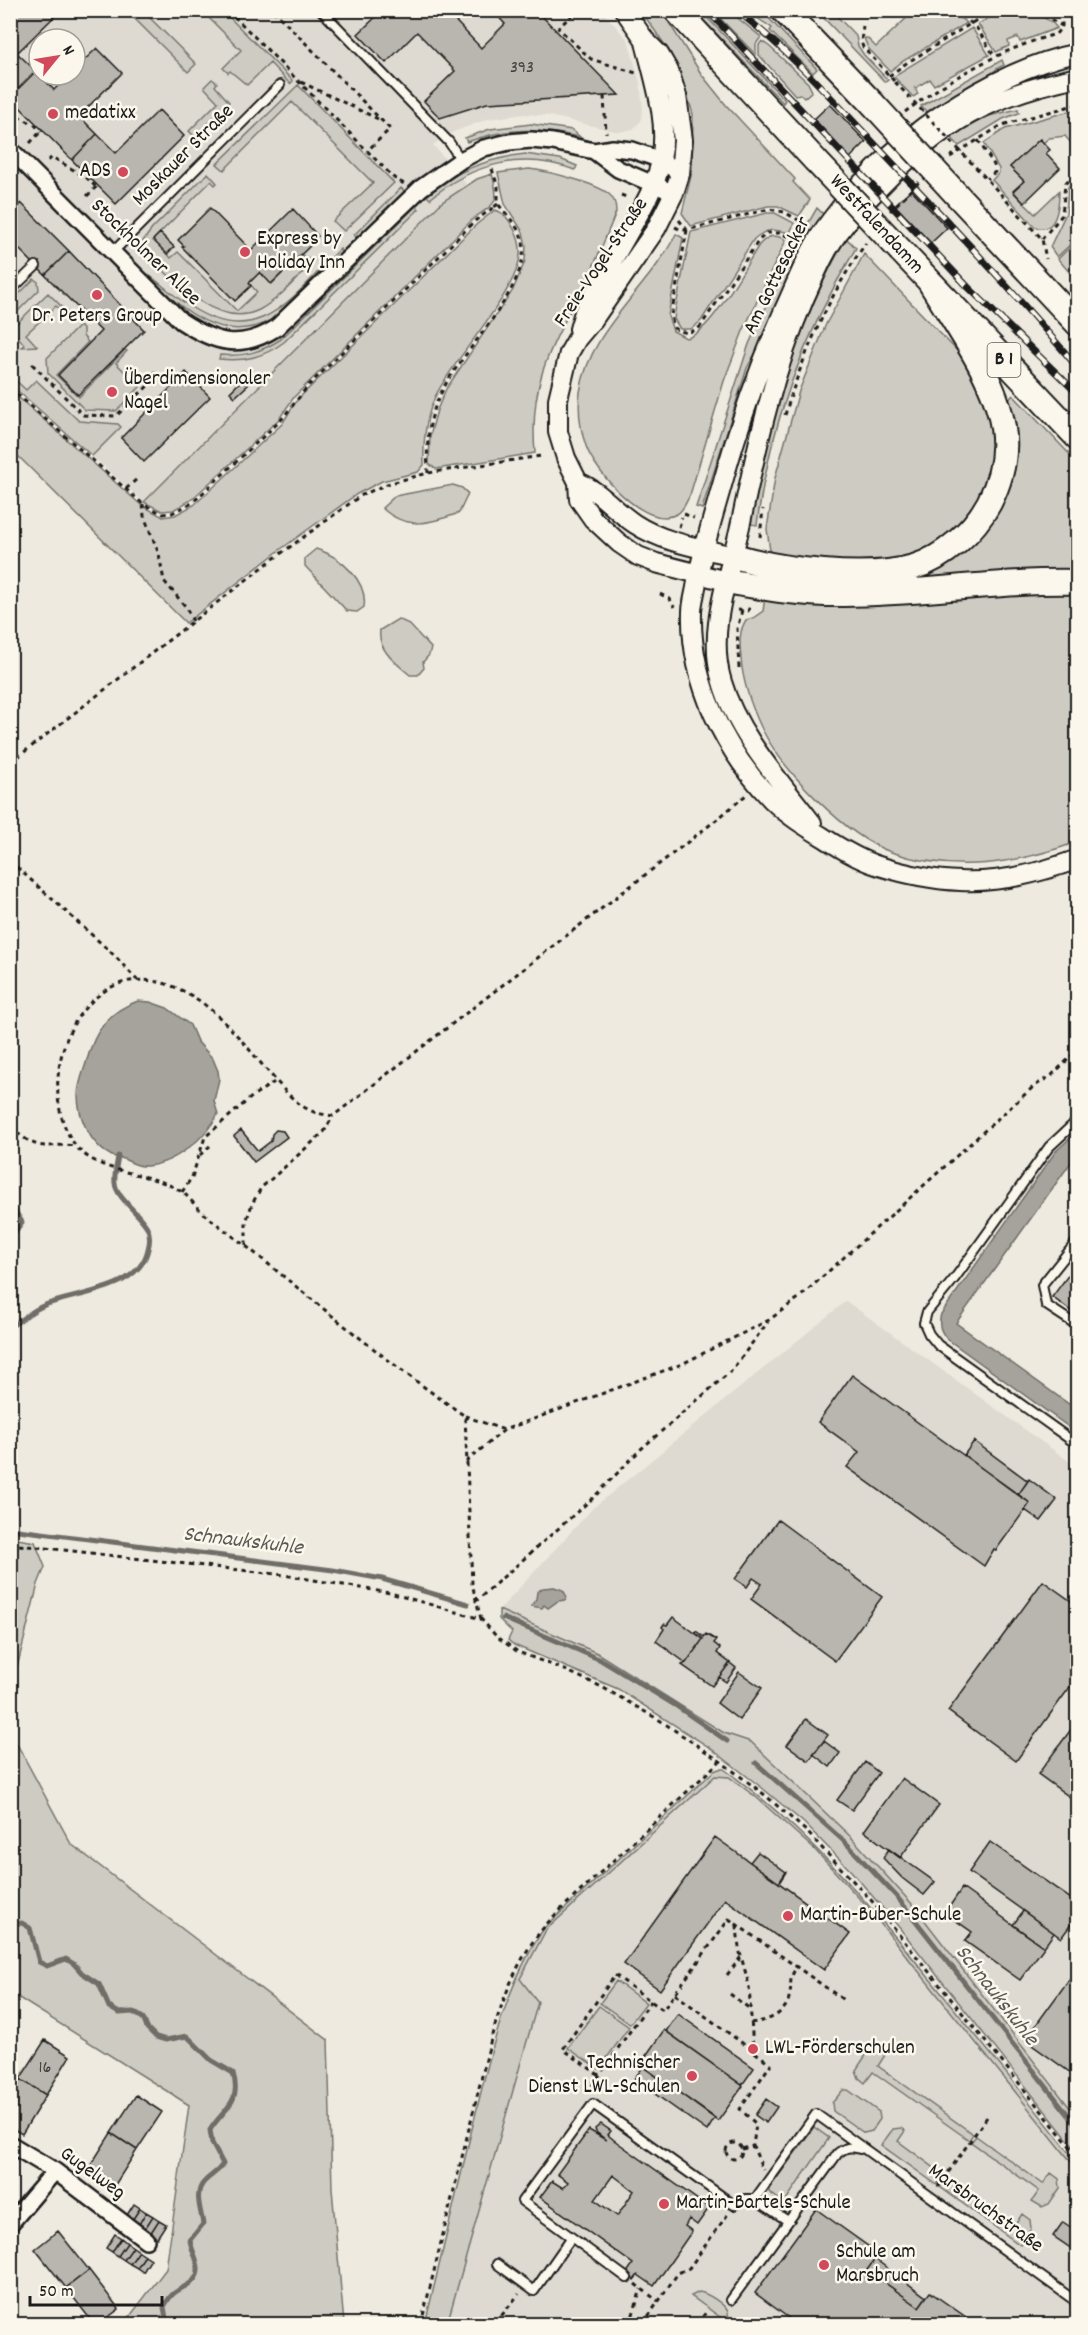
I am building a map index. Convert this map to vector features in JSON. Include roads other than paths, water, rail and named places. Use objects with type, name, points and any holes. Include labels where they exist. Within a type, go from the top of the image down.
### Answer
[{"type":"highway","name":"Westfalendamm","points":[[676,10],[1077,438]]},
{"type":"highway","points":[[783,10],[1077,324]]},
{"type":"highway","points":[[734,556],[770,566],[832,572],[882,572],[915,566],[958,541],[985,511],[1002,469],[1005,448],[1001,419],[989,382],[930,282]]},
{"type":"highway","points":[[726,581],[781,590],[843,594],[1015,583],[1077,582]]},
{"type":"street","name":"Freie-Vogel-Straße","points":[[624,10],[645,40],[659,54],[669,72],[677,96],[683,140],[680,174],[674,193],[656,229],[570,352],[558,399],[558,432],[566,458],[578,482],[579,499],[593,519],[619,543],[639,556],[656,563],[726,581]]},
{"type":"street","points":[[577,339],[584,312],[641,211],[661,160],[662,126],[658,96],[645,40]]},
{"type":"street","name":"Am Gottesacker","points":[[699,574],[704,548],[754,381],[796,282],[830,221],[887,157],[935,118],[1008,76],[1077,53]]},
{"type":"street","name":"Am Gottesacker","points":[[726,581],[734,556],[770,395],[801,307],[822,262],[840,231],[898,169],[945,129],[982,106],[1014,93],[1077,77]]},
{"type":"street","name":"Stockholmer Allee","points":[[10,149],[182,321],[199,333],[224,341],[250,341],[276,328],[421,188],[461,160],[484,148],[531,140],[553,142],[594,151],[613,148],[632,150],[661,160],[680,174]]},
{"type":"street","name":"Stockholmer Allee","points":[[594,151],[618,169],[674,193]]},
{"type":"street","points":[[578,482],[592,488],[615,510],[647,531],[675,542],[734,556]]},
{"type":"street","points":[[699,574],[692,610],[694,646],[700,680],[711,708],[731,747],[773,801],[803,825],[877,866],[923,877],[960,881],[994,880],[1029,875],[1077,859]]},
{"type":"street","points":[[726,581],[720,607],[717,651],[721,681],[731,705],[759,755],[823,837]]},
{"type":"street","name":"Gugelweg","points":[[10,2144],[55,2171],[146,2240]]},
{"type":"street","points":[[10,2224],[55,2171]]},
{"type":"lane","points":[[321,10],[449,142],[461,160]]},
{"type":"lane","name":"Moskauer Straße","points":[[112,253],[280,85]]},
{"type":"lane","points":[[10,291],[36,266]]},
{"type":"lane","points":[[1077,1120],[1049,1147],[955,1278],[927,1312],[924,1323],[929,1334],[939,1345],[1077,1445]]},
{"type":"lane","points":[[1077,1240],[1042,1285],[1046,1305],[1077,1326]]},
{"type":"lane","points":[[627,2278],[522,2202],[593,2104],[734,2205],[745,2199],[755,2199],[788,2221]]},
{"type":"lane","name":"Marsbruchstraße","points":[[755,2199],[816,2114],[1077,2303]]},
{"type":"lane","points":[[731,2300],[837,2153],[852,2147],[867,2152]]},
{"type":"lane","points":[[498,2265],[534,2291],[571,2238]]},
{"type":"lane","points":[[10,2320],[14,2325]]},
{"type":"waterway","points":[[10,1327],[45,1305],[120,1282],[133,1274],[142,1263],[149,1246],[149,1232],[116,1188],[118,1156]]},
{"type":"waterway","points":[[10,1203],[22,1222],[10,1239]]},
{"type":"waterway","name":"Schnaukskuhle","points":[[10,1529],[333,1570],[382,1579],[468,1604]]},
{"type":"waterway","name":"Schnaukskuhle","points":[[503,1618],[601,1660],[675,1705],[727,1741]]},
{"type":"waterway","name":"Schnaukskuhle","points":[[756,1763],[846,1843],[897,1897],[1078,2127]]},
{"type":"waterway","points":[[10,1924],[22,1923],[30,1928],[39,1962],[47,1966],[66,1959],[99,1984],[109,2007],[119,2013],[133,2012],[143,2018],[147,2028],[156,2037],[166,2040],[187,2036],[211,2060],[233,2073],[235,2083],[233,2098],[210,2130],[212,2143],[223,2164],[201,2185],[199,2201],[203,2224],[190,2240],[198,2265],[198,2273],[193,2281],[171,2296],[167,2302],[164,2307],[167,2324]]},
{"type":"railway","points":[[707,10],[968,287],[1078,394]]},
{"type":"railway","points":[[736,10],[776,43],[831,98],[983,259],[1078,368]]},
{"type":"place","name":"medatixx","points":[[53,114]]},
{"type":"place","name":"ADS","points":[[123,172]]},
{"type":"place","name":"Express by Holiday Inn","points":[[245,252]]},
{"type":"place","name":"Dr. Peters Group","points":[[97,295]]},
{"type":"place","name":"Überdimensionaler Nagel","points":[[112,392]]},
{"type":"place","name":"Martin-Buber-Schule","points":[[788,1916]]},
{"type":"place","name":"LWL-Förderschulen","points":[[753,2049]]},
{"type":"place","name":"Technischer Dienst LWL-Schulen","points":[[692,2076]]},
{"type":"place","name":"Martin-Bartels-Schule","points":[[664,2204]]},
{"type":"place","name":"Schule am Marsbruch","points":[[824,2265]]}]
